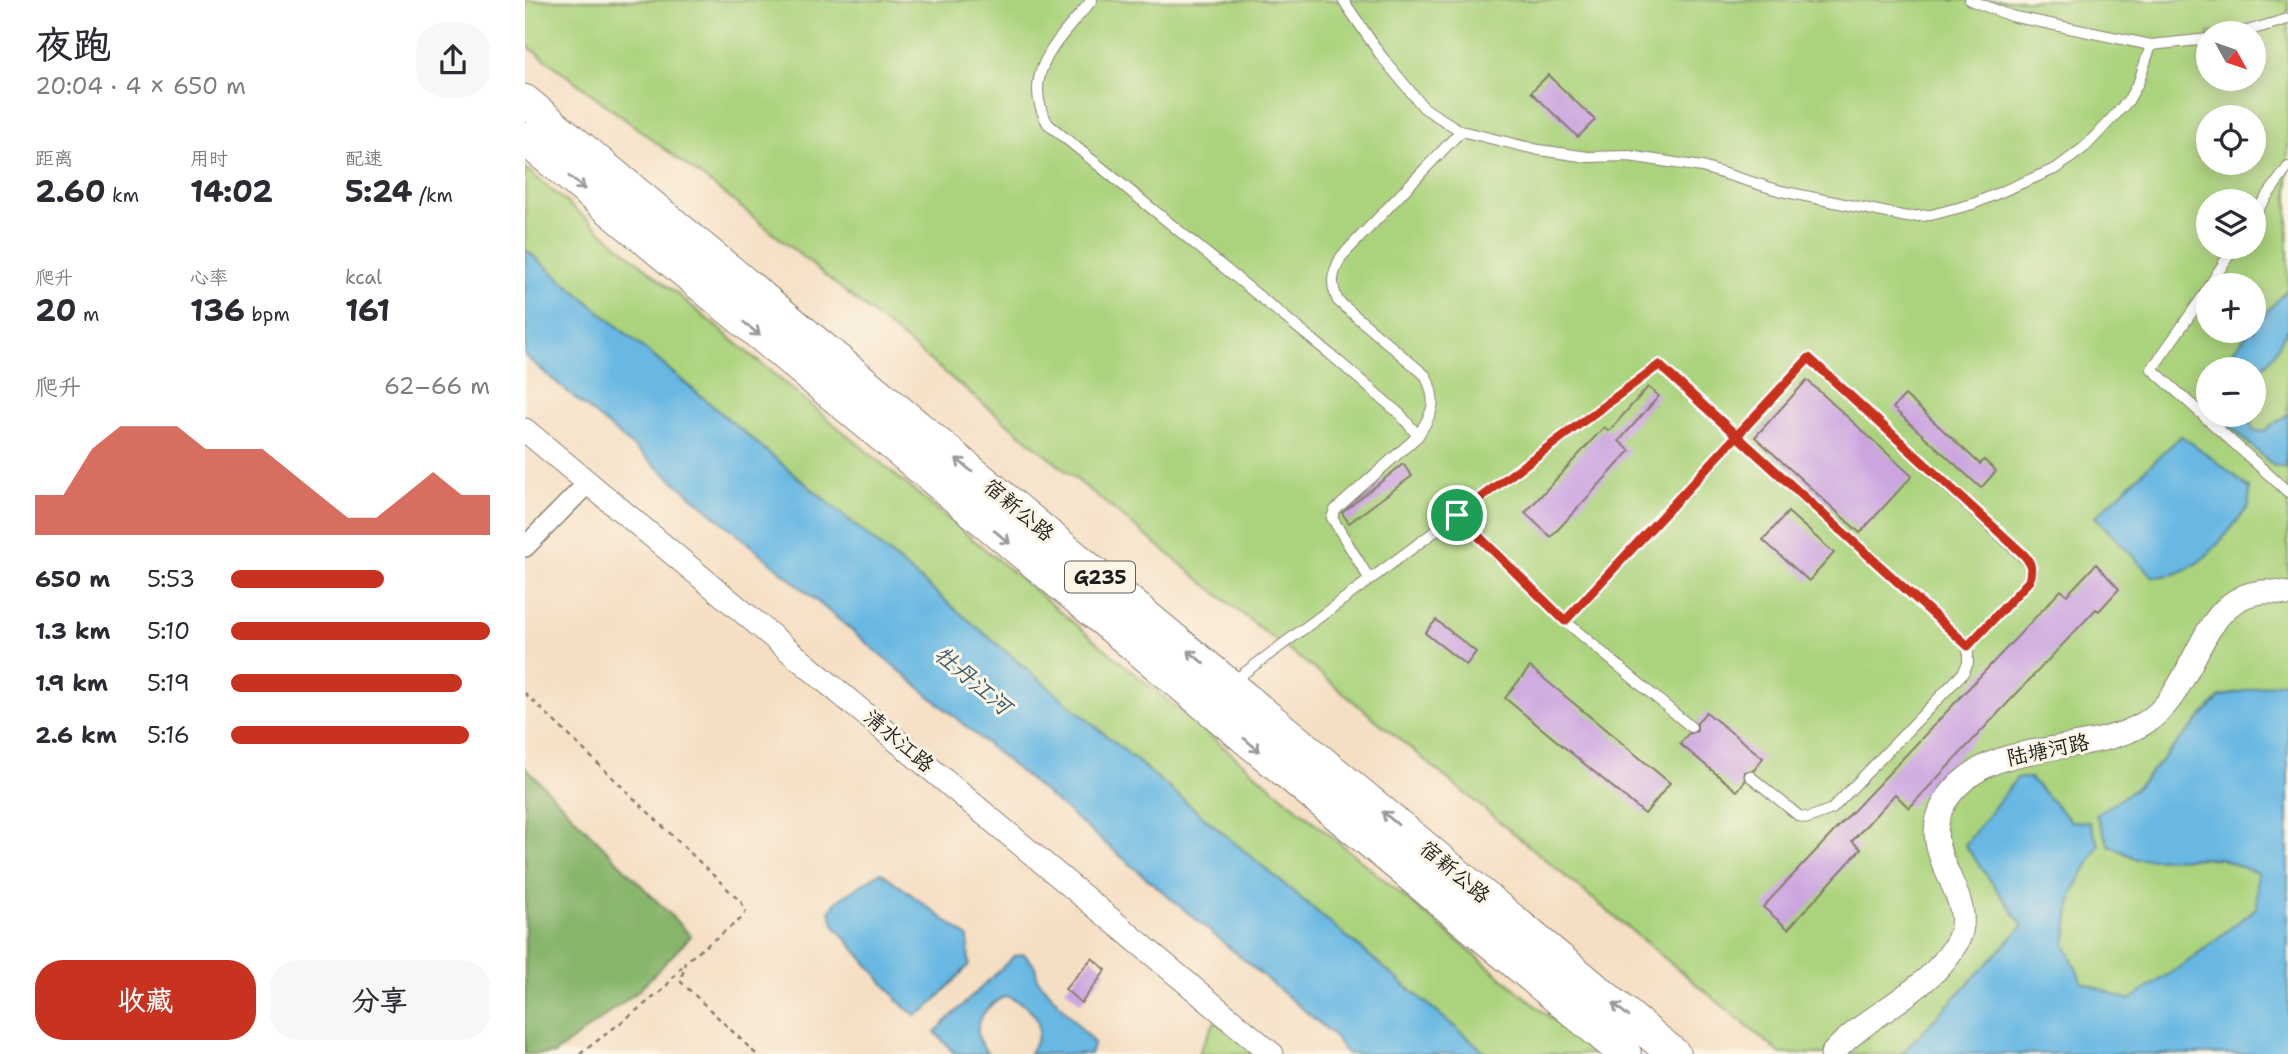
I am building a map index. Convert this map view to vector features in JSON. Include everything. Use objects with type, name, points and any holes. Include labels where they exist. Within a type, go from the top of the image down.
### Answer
[{"type":"highway","name":"宿新公路","points":[[525,101],[1219,697],[1625,1054]]},
{"type":"highway","name":"宿新公路","points":[[525,139],[1219,697],[1674,1054]]},
{"type":"street","name":"清水江路","points":[[525,430],[1272,1054]]},
{"type":"street","points":[[525,547],[588,483]]},
{"type":"street","name":"陆塘河路","points":[[1832,1054],[1847,1036],[1913,990],[1958,940],[1962,912],[1938,852],[1936,830],[1938,813],[1962,781],[1985,765],[2008,756],[2094,741],[2143,724],[2176,694],[2207,632],[2229,606],[2243,595],[2253,592],[2288,594]]},
{"type":"lane","points":[[1091,0],[1044,58],[1038,97],[1048,124],[1330,354],[1401,415],[1418,436]]},
{"type":"lane","points":[[1343,0],[1382,57],[1425,108],[1461,131],[1539,150],[1588,157],[1629,156],[1702,167],[1781,191],[1907,217],[1931,215],[1973,204],[2057,168],[2086,146],[2128,101],[2139,81],[2151,45]]},
{"type":"lane","points":[[1970,0],[2011,16],[2151,45],[2196,40]]},
{"type":"lane","points":[[2266,25],[2288,19]]},
{"type":"lane","points":[[1370,580],[1332,518],[1335,510],[1418,436],[1434,408],[1432,390],[1426,376],[1338,301],[1332,288],[1332,275],[1341,257],[1461,131]]},
{"type":"lane","points":[[2266,197],[2288,167]]},
{"type":"lane","points":[[2196,306],[2153,369],[2288,492]]},
{"type":"lane","points":[[1565,621],[1809,358],[2031,564],[2029,581],[1968,646],[1968,663],[1962,673],[1832,809],[1808,818],[1799,816],[1750,776]]},
{"type":"lane","points":[[1219,697],[1370,580],[1659,365],[1968,646]]},
{"type":"lane","points":[[1457,515],[1565,621],[1691,727]]},
{"type":"path","points":[[525,693],[746,911],[742,918],[685,962],[663,990],[580,1054]]},
{"type":"path","points":[[685,962],[681,982],[756,1054]]},
{"type":"green space","points":[[525,0],[2288,0],[2288,1054],[1781,1054],[1313,668],[1267,634],[726,195],[525,44]]},
{"type":"green space","points":[[525,168],[1594,1054],[1487,1054],[525,249]]},
{"type":"green space","points":[[525,767],[691,936],[638,991],[554,1054],[525,1054]]},
{"type":"green space","points":[[1215,1021],[1255,1054],[1198,1054]]},
{"type":"water","name":"牡丹江河","points":[[525,249],[1487,1054],[1347,1054],[1331,1033],[525,356]]},
{"type":"water","points":[[2288,288],[2288,328],[2271,359],[2266,364],[2266,357],[2227,357],[2240,343],[2266,343],[2266,313]]},
{"type":"water","points":[[2288,414],[2286,469],[2273,465],[2230,427],[2253,427],[2254,431],[2264,431]]},
{"type":"water","points":[[2181,436],[2249,488],[2249,506],[2219,543],[2196,564],[2168,575],[2152,576],[2095,517]]},
{"type":"water","points":[[2288,680],[2288,1054],[1901,1054],[2023,926],[1965,845],[2017,778],[2030,778],[2071,821],[2089,822],[2099,845],[2073,892],[2065,944],[2082,982],[2129,1000],[2186,963],[2257,907],[2257,873],[2219,858],[2136,859],[2109,845],[2096,815],[2136,788],[2220,697]]},
{"type":"water","points":[[881,872],[968,937],[969,965],[927,1009],[916,1015],[904,1007],[835,926],[830,911],[837,901]]},
{"type":"water","points":[[1024,954],[1035,966],[1038,980],[1094,1043],[1090,1054],[1029,1054],[1038,1035],[1036,1019],[1025,1006],[1006,996],[990,1007],[979,1020],[978,1036],[989,1054],[955,1054],[935,1032],[1014,956]]},
{"type":"building","points":[[1548,75],[1595,120],[1578,137],[1531,92]]},
{"type":"building","points":[[1807,380],[1912,476],[1860,533],[1755,437]]},
{"type":"building","points":[[1648,387],[1659,396],[1619,441],[1630,451],[1551,537],[1525,513],[1604,427],[1609,431]]},
{"type":"building","points":[[1905,395],[1980,464],[1984,460],[1996,471],[1981,488],[1893,408]]},
{"type":"building","points":[[1403,464],[1412,476],[1349,523],[1342,513]]},
{"type":"building","points":[[1788,512],[1834,553],[1809,581],[1763,540]]},
{"type":"building","points":[[2096,564],[2119,589],[2099,611],[2096,609],[1909,808],[1895,794],[1852,841],[1861,849],[1788,929],[1763,907],[2061,590],[2067,595]]},
{"type":"building","points":[[1436,620],[1476,652],[1466,665],[1425,633]]},
{"type":"building","points":[[1530,667],[1670,783],[1645,814],[1505,698]]},
{"type":"building","points":[[1706,712],[1763,758],[1754,770],[1744,772],[1745,781],[1737,791],[1680,744],[1688,734],[1697,731],[1697,723]]},
{"type":"building","points":[[1092,958],[1106,970],[1081,1003],[1065,989]]},
{"type":"route","points":[[1457,515],[1565,621],[1737,435],[1809,358],[2023,554],[2031,564],[2031,573],[2029,581],[1968,646],[1737,435],[1659,365],[1457,515]]}]
